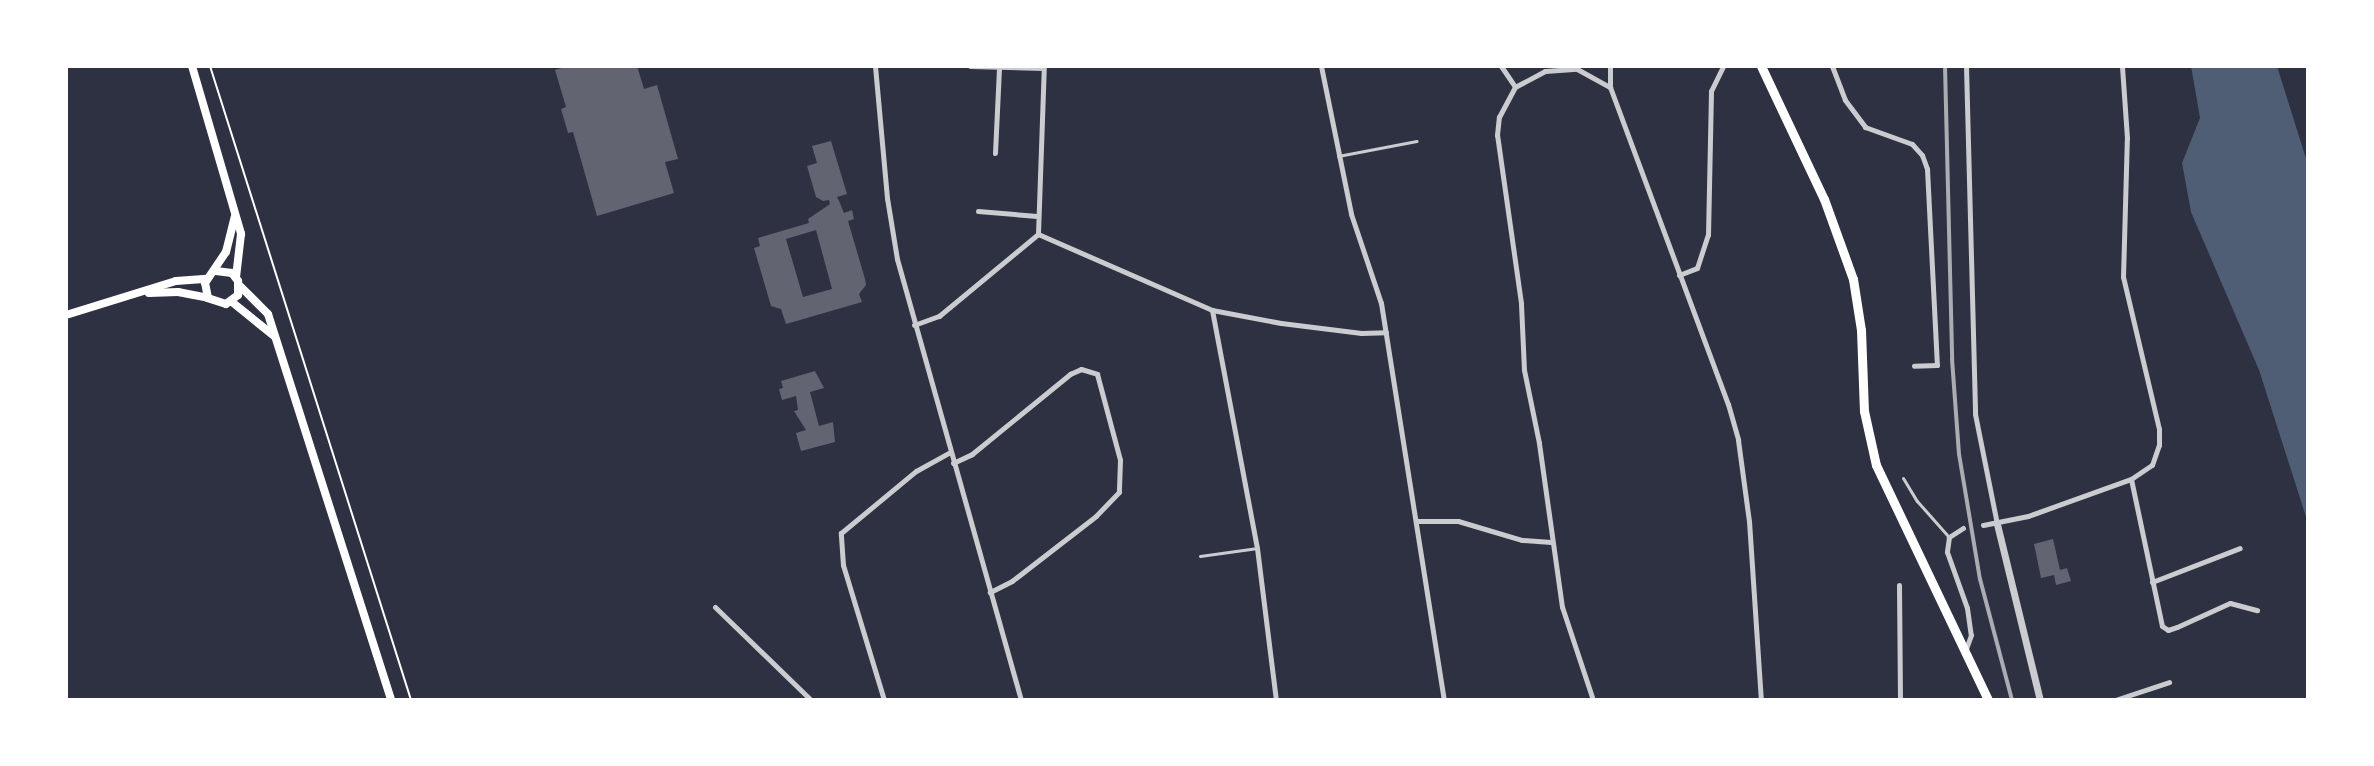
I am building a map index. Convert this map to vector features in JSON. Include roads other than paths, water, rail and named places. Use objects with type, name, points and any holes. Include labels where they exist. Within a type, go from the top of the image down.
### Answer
[{"type":"main road","points":[[192,66],[241,234],[238,281],[232,302]]},
{"type":"main road","points":[[1761,66],[1824,199],[1853,279],[1861,330],[1864,411],[1876,465],[1988,700]]},
{"type":"main road","points":[[208,298],[204,289],[207,279],[216,271],[229,244],[235,216]]},
{"type":"main road","points":[[216,271],[226,270],[262,304],[276,338],[391,700]]},
{"type":"main road","points":[[66,315],[176,281],[207,279]]},
{"type":"main road","points":[[141,293],[178,292],[208,298],[219,305],[232,302]]},
{"type":"main road","points":[[232,302],[276,338]]},
{"type":"street","points":[[875,66],[888,211],[914,325],[1021,700]]},
{"type":"street","points":[[970,66],[1044,67],[1038,234]]},
{"type":"street","points":[[1321,66],[1338,156],[1386,332],[1444,700]]},
{"type":"street","points":[[1501,66],[1515,87]]},
{"type":"street","points":[[1610,66],[1610,87],[1728,404],[1745,475],[1761,700]]},
{"type":"street","points":[[1679,275],[1697,268],[1708,235],[1711,91],[1723,66]]},
{"type":"street","points":[[1832,66],[1845,100],[1865,127],[1912,144],[1922,155],[1927,169],[1937,365],[1914,366]]},
{"type":"street","points":[[1966,66],[1975,414],[1997,524],[2040,700]]},
{"type":"street","points":[[1983,525],[1997,524],[2131,479],[2152,465],[2159,445],[2159,429],[2123,277],[2127,138],[2122,66]]},
{"type":"street","points":[[995,153],[999,67]]},
{"type":"street","points":[[1593,700],[1562,607],[1539,443],[1524,370],[1521,303],[1497,135],[1499,117],[1515,87],[1545,71],[1577,69],[1610,87]]},
{"type":"street","points":[[978,211],[1037,216]]},
{"type":"street","points":[[914,325],[939,316],[1038,234]]},
{"type":"street","points":[[1038,234],[1212,310],[1281,323],[1361,333],[1386,332]]},
{"type":"street","points":[[1212,310],[1257,548],[1276,700]]},
{"type":"street","points":[[953,463],[972,454],[1070,374],[1081,369],[1097,374],[1120,460],[1119,492],[1096,516],[1012,581],[990,592]]},
{"type":"street","points":[[884,700],[843,565],[841,533],[916,471],[950,452]]},
{"type":"street","points":[[2131,479],[2162,626],[2168,630],[2230,603],[2257,610]]},
{"type":"street","points":[[1417,521],[1458,521],[1522,540],[1551,542]]},
{"type":"street","points":[[1963,528],[1949,537],[1949,562],[1967,608],[1971,635],[1966,649]]},
{"type":"street","points":[[2152,582],[2240,548]]},
{"type":"street","points":[[1899,585],[1900,700]]},
{"type":"street","points":[[715,607],[811,700]]},
{"type":"street","points":[[2115,700],[2169,682]]},
{"type":"lane","points":[[1338,156],[1417,141]]},
{"type":"lane","points":[[1903,478],[1917,501],[1949,537]]},
{"type":"lane","points":[[1200,556],[1257,548]]},
{"type":"water","points":[[2191,66],[2277,66],[2308,165],[2308,523],[2259,370],[2191,212],[2182,163],[2200,118]]},
{"type":"railway","points":[[1945,66],[1952,359],[1959,454],[1980,579],[2012,700]]}]
